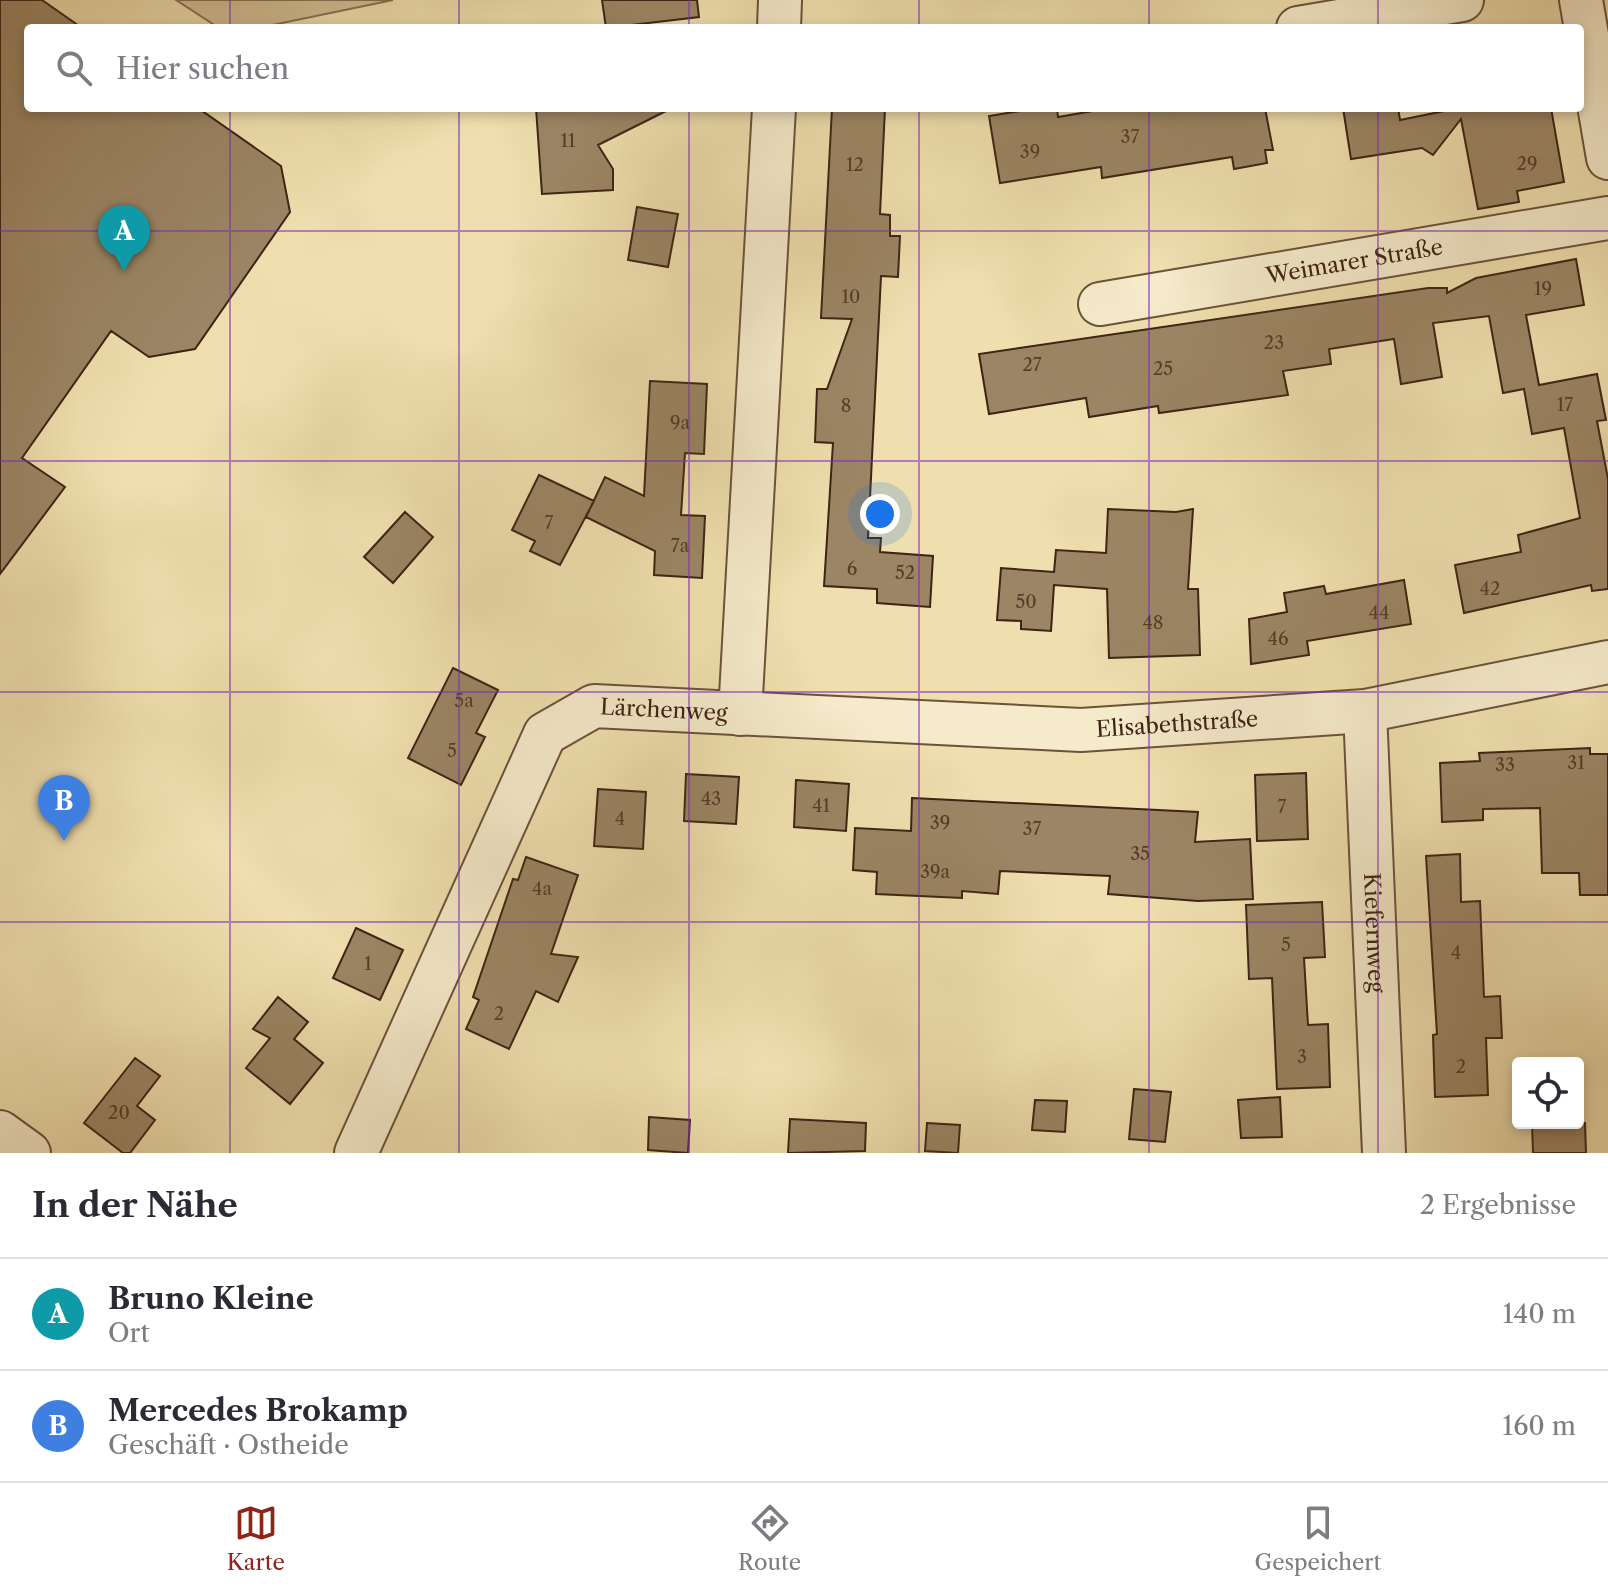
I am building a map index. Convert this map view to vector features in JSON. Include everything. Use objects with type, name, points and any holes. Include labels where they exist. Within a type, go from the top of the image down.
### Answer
[{"type":"street","points":[[779,24],[780,0]]},
{"type":"street","points":[[1321,24],[1462,0]]},
{"type":"street","points":[[1590,4],[1608,158]]},
{"type":"street","name":"Lärchenweg","points":[[356,1153],[545,734],[594,706],[740,714],[774,112]]},
{"type":"street","name":"Weimarer Straße","points":[[1100,304],[1608,218]]},
{"type":"street","name":"Elisabethstraße","points":[[740,714],[1081,730],[1365,711],[1608,662]]},
{"type":"street","name":"Kiefernweg","points":[[1365,711],[1384,1153]]},
{"type":"street","points":[[0,1132],[29,1153]]},
{"type":"shaded area","points":[[176,0],[393,0],[277,24],[213,24]]},
{"type":"building","points":[[0,0],[42,0],[76,24],[24,24],[24,112],[204,112],[281,166],[290,212],[195,349],[149,357],[111,331],[22,458],[65,487],[0,574]]},
{"type":"building","points":[[602,0],[697,0],[699,17],[640,24],[605,24]]},
{"type":"building","points":[[536,112],[664,112],[598,145],[613,169],[613,190],[542,194]]},
{"type":"building","points":[[832,112],[885,112],[880,214],[890,215],[890,236],[900,236],[898,277],[881,276],[868,538],[881,538],[880,552],[933,556],[930,607],[877,603],[877,589],[824,586],[833,443],[815,442],[817,389],[827,389],[852,319],[821,318]]},
{"type":"building","points":[[1014,112],[1057,112],[1058,117],[1087,112],[1266,112],[1273,150],[1265,150],[1267,163],[1234,169],[1232,157],[1102,178],[1101,167],[1000,183],[989,116]]},
{"type":"building","points":[[1344,112],[1399,112],[1400,120],[1439,112],[1552,112],[1564,182],[1517,191],[1519,202],[1478,209],[1461,119],[1433,155],[1422,148],[1351,159]]},
{"type":"building","points":[[637,207],[678,214],[668,267],[628,260]]},
{"type":"building","points":[[1576,259],[1584,305],[1526,315],[1539,385],[1597,374],[1606,420],[1597,421],[1608,479],[1608,589],[1592,591],[1591,585],[1464,613],[1455,565],[1521,552],[1518,535],[1580,518],[1564,428],[1532,434],[1524,389],[1503,393],[1489,316],[1433,323],[1442,377],[1401,384],[1394,339],[1329,349],[1331,364],[1283,371],[1288,395],[1159,413],[1158,406],[1089,417],[1086,398],[989,414],[979,354],[1428,288],[1447,288],[1447,293],[1476,278]]},
{"type":"building","points":[[650,381],[707,384],[704,454],[685,453],[681,515],[705,516],[702,578],[654,575],[655,551],[586,517],[605,477],[644,496]]},
{"type":"building","points":[[539,475],[594,501],[560,565],[530,551],[535,541],[512,530]]},
{"type":"building","points":[[1108,509],[1176,512],[1193,509],[1188,589],[1198,589],[1200,655],[1109,658],[1107,589],[1054,585],[1051,631],[1021,629],[1021,621],[997,620],[1001,568],[1054,572],[1056,550],[1106,553]]},
{"type":"building","points":[[405,512],[433,537],[393,583],[364,557]]},
{"type":"building","points":[[1404,580],[1411,624],[1307,641],[1309,655],[1251,664],[1249,619],[1287,612],[1284,593],[1324,586],[1326,594]]},
{"type":"building","points":[[453,668],[498,690],[476,733],[485,737],[461,785],[408,758]]},
{"type":"building","points":[[1590,748],[1590,754],[1608,754],[1608,895],[1580,895],[1579,873],[1542,873],[1540,808],[1483,809],[1483,820],[1442,822],[1440,763],[1480,761],[1479,753]]},
{"type":"building","points":[[1306,773],[1308,839],[1257,841],[1255,775]]},
{"type":"building","points":[[686,774],[739,777],[736,824],[684,821]]},
{"type":"building","points":[[796,780],[849,784],[846,831],[794,827]]},
{"type":"building","points":[[598,789],[646,792],[643,849],[594,846]]},
{"type":"building","points":[[912,798],[1198,812],[1195,842],[1250,839],[1253,899],[1198,901],[1108,894],[1110,876],[1000,871],[998,894],[962,891],[962,898],[876,894],[877,872],[853,870],[855,828],[911,831]]},
{"type":"building","points":[[1460,854],[1461,902],[1480,901],[1484,997],[1500,996],[1502,1038],[1486,1038],[1488,1095],[1435,1097],[1433,1035],[1437,1034],[1426,856]]},
{"type":"building","points":[[526,857],[578,875],[551,954],[578,957],[558,1002],[536,991],[509,1049],[466,1029],[479,1000],[473,997],[513,879],[518,880]]},
{"type":"building","points":[[1322,902],[1325,957],[1304,958],[1308,1025],[1328,1024],[1330,1087],[1277,1089],[1272,978],[1249,979],[1246,905]]},
{"type":"building","points":[[356,928],[403,950],[380,1000],[333,978]]},
{"type":"building","points":[[278,997],[308,1022],[294,1039],[323,1063],[290,1104],[246,1068],[270,1038],[253,1029]]},
{"type":"building","points":[[135,1058],[160,1076],[137,1106],[155,1120],[130,1153],[123,1153],[84,1123]]},
{"type":"building","points":[[1134,1089],[1171,1092],[1165,1142],[1129,1139]]},
{"type":"building","points":[[1280,1097],[1282,1137],[1241,1138],[1238,1100]]},
{"type":"building","points":[[1035,1100],[1067,1101],[1065,1132],[1032,1130]]},
{"type":"building","points":[[649,1117],[690,1120],[688,1153],[648,1150]]},
{"type":"building","points":[[790,1119],[866,1123],[865,1151],[788,1153]]},
{"type":"building","points":[[927,1123],[960,1125],[958,1153],[925,1151]]},
{"type":"building","points":[[1585,1123],[1586,1153],[1533,1153],[1532,1129],[1584,1129]]},
{"type":"place","name":"Bruno Kleine","points":[[124,271]]},
{"type":"place","name":"Mercedes Brokamp","points":[[64,841]]}]
